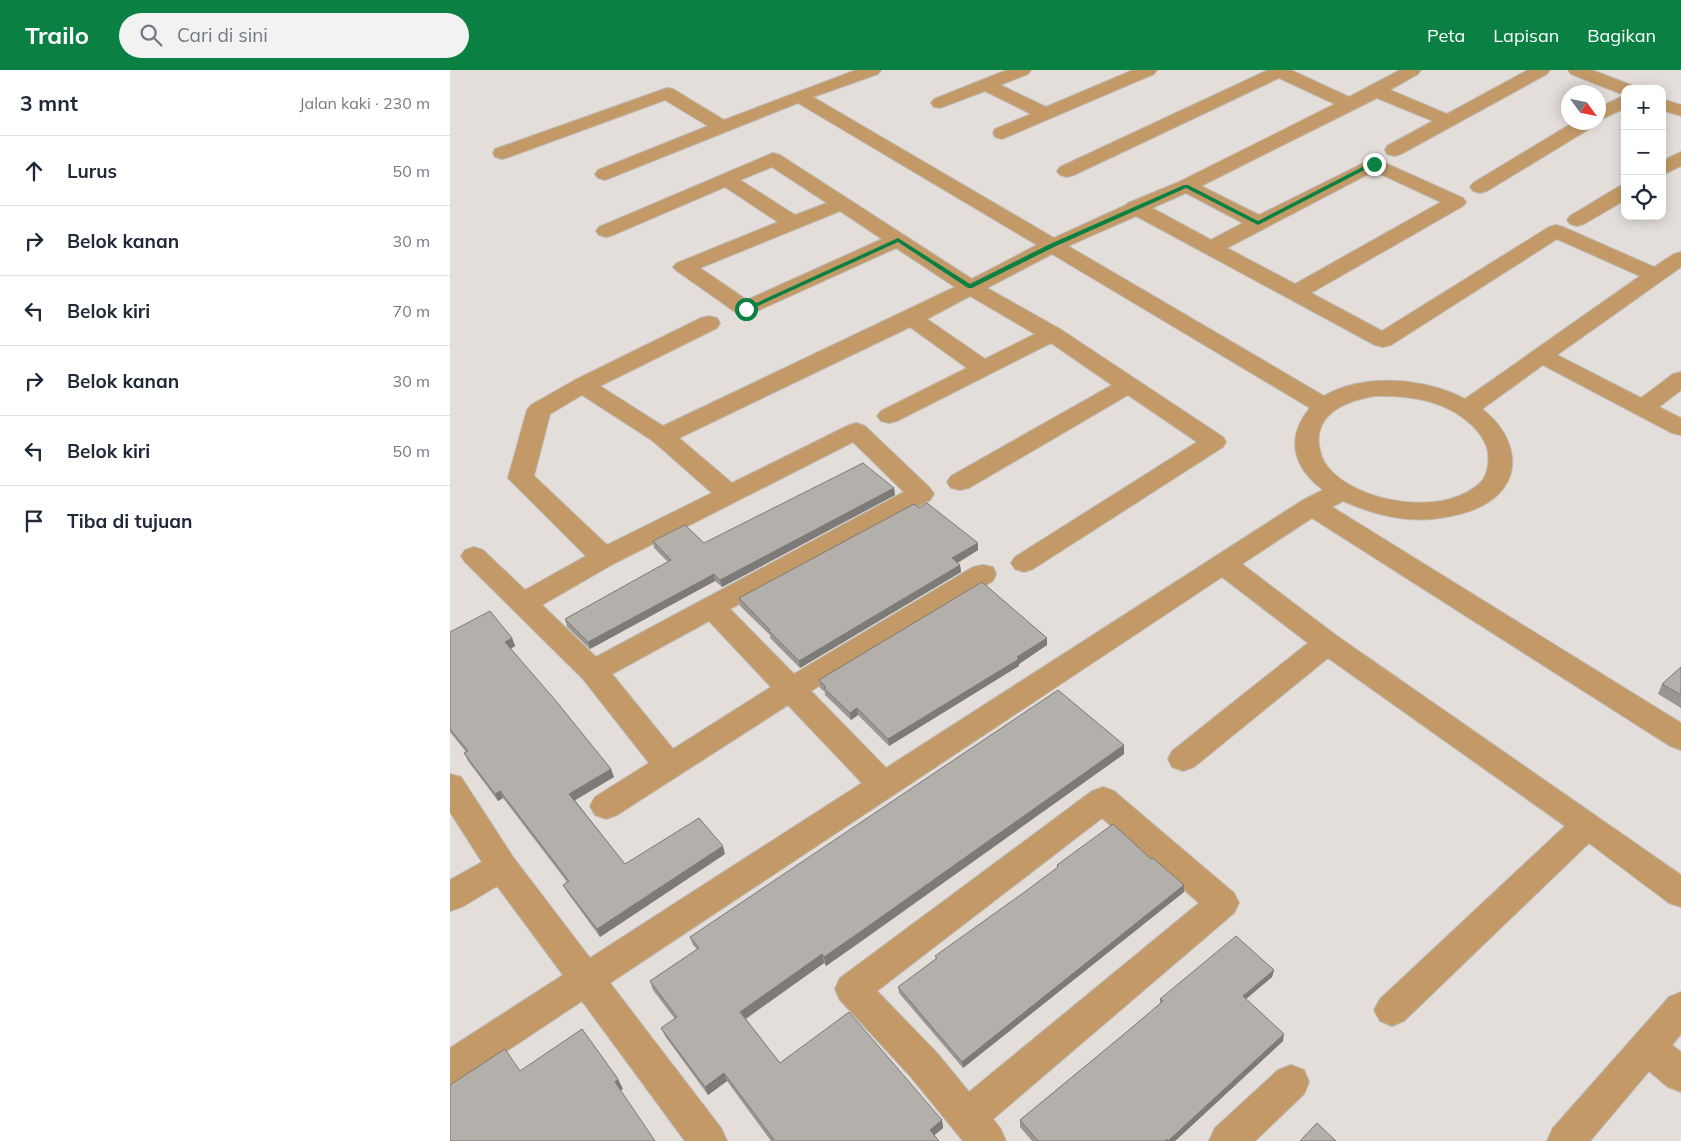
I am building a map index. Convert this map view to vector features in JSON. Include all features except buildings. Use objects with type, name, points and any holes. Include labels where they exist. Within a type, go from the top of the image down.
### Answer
[{"type":"street","points":[[605,174],[799,96],[872,70]]},
{"type":"street","points":[[940,103],[1022,70]]},
{"type":"street","points":[[1002,133],[1148,70]]},
{"type":"street","points":[[1066,171],[1280,70],[1349,104]]},
{"type":"street","points":[[662,436],[911,318],[1052,246],[1135,207],[1186,186],[1376,91],[1412,70]]},
{"type":"street","points":[[1394,150],[1541,70]]},
{"type":"street","points":[[1577,70],[1621,87]]},
{"type":"street","points":[[985,84],[1045,114]]},
{"type":"street","points":[[1376,91],[1449,121]]},
{"type":"street","points":[[502,153],[667,93],[723,126]]},
{"type":"street","points":[[799,96],[1324,406]]},
{"type":"street","points":[[1606,111],[1621,102]]},
{"type":"street","points":[[1666,105],[1681,111]]},
{"type":"street","points":[[1480,187],[1575,130]]},
{"type":"street","points":[[1666,167],[1681,158]]},
{"type":"street","points":[[606,231],[773,159],[970,287],[1052,334],[1214,442],[1024,563]]},
{"type":"street","points":[[1211,248],[1374,164],[1456,202],[1295,293]]},
{"type":"street","points":[[727,180],[791,222]]},
{"type":"street","points":[[1186,186],[1258,223]]},
{"type":"street","points":[[1577,220],[1621,193]]},
{"type":"street","points":[[841,204],[791,222],[684,267],[746,309],[898,240]]},
{"type":"street","points":[[1135,207],[1383,340],[1556,231],[1655,275]]},
{"type":"street","points":[[1466,409],[1681,258]]},
{"type":"street","points":[[911,318],[983,368]]},
{"type":"street","points":[[604,558],[521,478],[539,410],[583,385],[709,323]]},
{"type":"street","points":[[889,416],[1052,334]]},
{"type":"street","points":[[1542,356],[1681,428]]},
{"type":"street","points":[[1642,408],[1681,379]]},
{"type":"street","points":[[583,385],[662,436],[730,495]]},
{"type":"street","points":[[960,482],[1129,385]]},
{"type":"street","points":[[1395,388],[1423,392],[1449,400],[1466,409],[1493,433],[1502,455],[1498,478],[1480,496],[1450,508],[1414,511],[1376,505],[1342,492],[1317,471],[1306,447],[1308,425],[1324,406],[1344,396],[1368,390],[1395,388]]},
{"type":"street","points":[[523,603],[604,558],[856,431],[921,494],[713,608],[593,671]]},
{"type":"street","points":[[450,1068],[1312,506],[1342,492]]},
{"type":"street","points":[[1312,506],[1681,738]]},
{"type":"street","points":[[474,556],[593,671],[669,766]]},
{"type":"street","points":[[1223,564],[1327,643],[1681,893]]},
{"type":"street","points":[[606,806],[791,689],[983,574]]},
{"type":"street","points":[[713,608],[883,785]]},
{"type":"street","points":[[1183,759],[1327,643]]},
{"type":"street","points":[[450,786],[502,867],[708,1141]]},
{"type":"street","points":[[1103,800],[1222,903],[977,1129],[924,1065],[852,989],[1103,800]]},
{"type":"street","points":[[1392,1010],[1587,825]]},
{"type":"street","points":[[450,896],[502,867]]},
{"type":"street","points":[[1566,1141],[1681,1008]]},
{"type":"street","points":[[1647,1047],[1681,1075]]},
{"type":"street","points":[[1228,1141],[1291,1082]]},
{"type":"route","points":[[746,309],[898,240],[970,287],[1135,207],[1186,186],[1258,223],[1374,164]]}]
